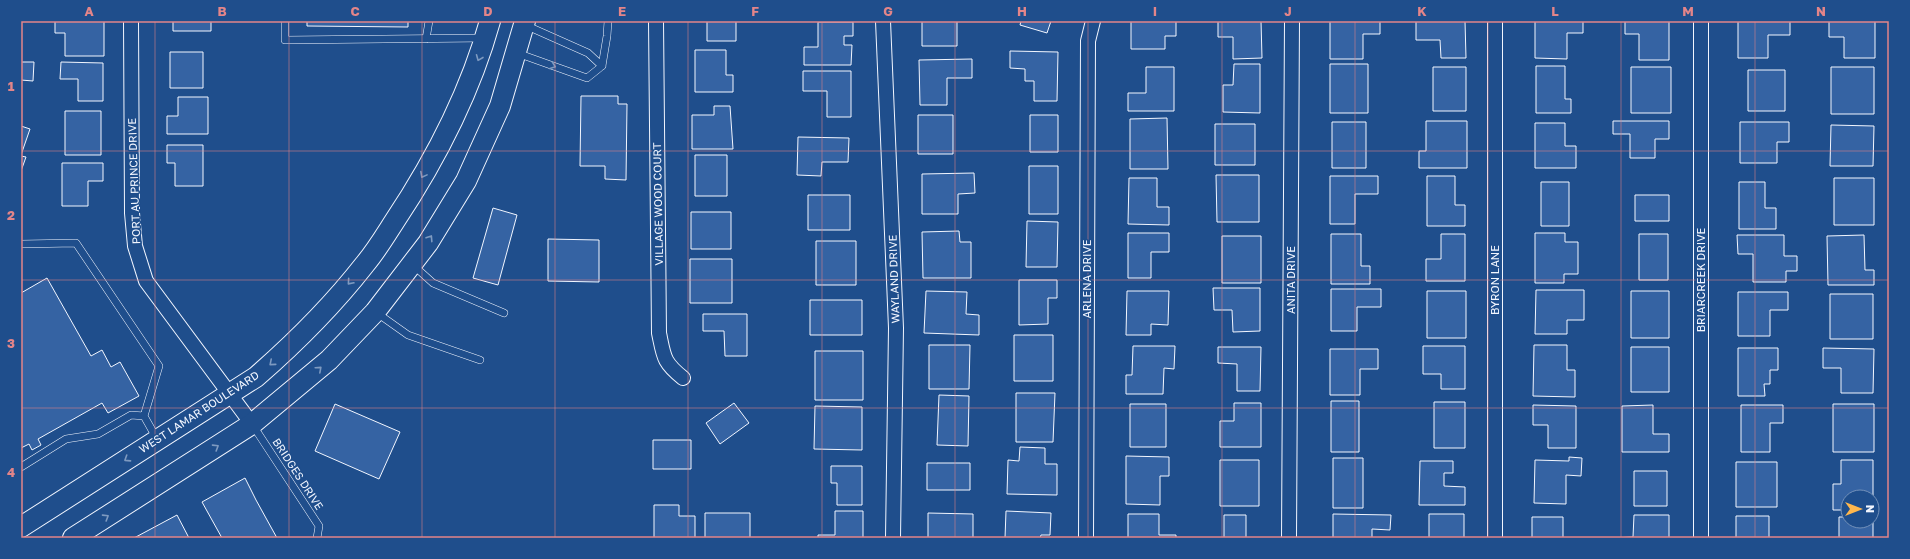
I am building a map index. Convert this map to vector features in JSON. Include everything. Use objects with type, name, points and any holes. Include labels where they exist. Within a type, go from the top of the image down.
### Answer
[{"type":"main road","points":[[73,538],[252,424],[329,360],[375,312],[428,243],[466,181],[500,106],[524,23]]},
{"type":"main road","name":"WEST LAMAR BOULEVARD","points":[[21,527],[256,377],[321,315],[366,264],[417,188],[456,114],[488,30]]},
{"type":"street","name":"PORT AU PRINCE DRIVE","points":[[131,21],[132,213],[134,246],[146,281],[231,393],[252,424]]},
{"type":"street","name":"VILLAGE WOOD COURT","points":[[656,21],[659,333],[665,360],[669,367],[683,378]]},
{"type":"street","name":"WAYLAND DRIVE","points":[[883,21],[896,328],[892,538]]},
{"type":"street","name":"ARLENA DRIVE","points":[[1086,538],[1088,42],[1093,21]]},
{"type":"street","name":"ANITA DRIVE","points":[[1289,538],[1292,21]]},
{"type":"street","name":"BYRON LANE","points":[[1495,21],[1495,538]]},
{"type":"street","name":"BRIARCREEK DRIVE","points":[[1701,21],[1701,538]]},
{"type":"lane","points":[[285,21],[285,40],[426,39],[488,30]]},
{"type":"lane","points":[[426,39],[429,21]]},
{"type":"lane","points":[[516,52],[587,78],[602,66],[608,36],[608,21]]},
{"type":"lane","points":[[524,23],[588,52],[602,66]]},
{"type":"lane","points":[[21,244],[76,243],[159,366],[144,416],[157,439]]},
{"type":"lane","points":[[411,264],[433,283],[504,313]]},
{"type":"lane","points":[[375,312],[408,335],[480,360]]},
{"type":"lane","points":[[21,467],[66,438],[98,434],[131,415],[144,416]]},
{"type":"lane","name":"BRIDGES DRIVE","points":[[252,424],[319,526],[317,538]]},
{"type":"building","points":[[55,21],[104,21],[104,56],[65,56],[65,33],[55,33]]},
{"type":"building","points":[[173,21],[211,21],[211,31],[173,31]]},
{"type":"building","points":[[307,21],[408,21],[408,27],[307,26]]},
{"type":"building","points":[[707,21],[736,21],[736,41],[707,41]]},
{"type":"building","points":[[922,21],[957,21],[957,46],[922,46]]},
{"type":"building","points":[[1021,21],[1051,21],[1047,33],[1020,25]]},
{"type":"building","points":[[1131,21],[1176,21],[1176,36],[1165,36],[1165,49],[1131,49]]},
{"type":"building","points":[[1218,21],[1261,21],[1262,58],[1233,59],[1233,37],[1218,37]]},
{"type":"building","points":[[1330,21],[1380,21],[1380,34],[1363,34],[1363,59],[1330,59]]},
{"type":"building","points":[[1416,21],[1465,21],[1466,58],[1441,58],[1440,40],[1416,40]]},
{"type":"building","points":[[1535,21],[1583,21],[1583,33],[1567,33],[1567,59],[1535,58]]},
{"type":"building","points":[[1625,21],[1669,21],[1669,60],[1639,60],[1639,34],[1625,34]]},
{"type":"building","points":[[1738,21],[1790,21],[1790,35],[1768,35],[1768,58],[1738,58]]},
{"type":"building","points":[[1829,21],[1875,21],[1875,58],[1844,58],[1844,37],[1829,37]]},
{"type":"building","points":[[818,22],[853,22],[853,36],[844,36],[844,45],[852,45],[851,65],[804,65],[804,47],[818,47]]},
{"type":"building","points":[[695,50],[726,50],[726,75],[733,75],[733,92],[695,92]]},
{"type":"building","points":[[1010,51],[1058,52],[1057,101],[1034,101],[1034,81],[1025,81],[1025,69],[1010,68]]},
{"type":"building","points":[[170,52],[203,52],[203,88],[170,88]]},
{"type":"building","points":[[972,59],[972,78],[947,78],[947,105],[920,105],[919,60]]},
{"type":"building","points":[[21,62],[34,62],[33,81],[21,80]]},
{"type":"building","points":[[61,62],[103,63],[103,101],[78,101],[78,79],[60,79]]},
{"type":"building","points":[[1234,64],[1260,64],[1260,113],[1223,112],[1223,85],[1233,85]]},
{"type":"building","points":[[1330,64],[1368,64],[1368,113],[1330,113]]},
{"type":"building","points":[[1536,66],[1565,66],[1565,99],[1571,99],[1571,113],[1536,113]]},
{"type":"building","points":[[1146,67],[1174,67],[1174,111],[1128,111],[1128,93],[1146,93]]},
{"type":"building","points":[[1433,67],[1466,67],[1466,111],[1433,111]]},
{"type":"building","points":[[1631,67],[1671,67],[1671,113],[1631,113]]},
{"type":"building","points":[[1831,67],[1874,67],[1874,114],[1831,114]]},
{"type":"building","points":[[1748,70],[1785,70],[1785,111],[1748,111]]},
{"type":"building","points":[[803,71],[851,71],[851,117],[827,117],[827,91],[803,91]]},
{"type":"building","points":[[581,96],[618,96],[618,104],[627,104],[626,180],[605,179],[605,166],[580,166]]},
{"type":"building","points":[[178,97],[208,97],[208,134],[167,134],[167,116],[178,116]]},
{"type":"building","points":[[714,106],[730,106],[733,149],[692,149],[692,115],[714,115]]},
{"type":"building","points":[[65,111],[101,111],[101,155],[65,155]]},
{"type":"building","points":[[918,115],[953,115],[953,154],[918,154]]},
{"type":"building","points":[[1030,115],[1058,115],[1058,152],[1030,152]]},
{"type":"building","points":[[1167,118],[1168,169],[1130,169],[1130,119]]},
{"type":"building","points":[[1426,121],[1467,121],[1467,168],[1419,168],[1419,151],[1426,151]]},
{"type":"building","points":[[1613,121],[1669,121],[1669,139],[1655,139],[1655,158],[1630,158],[1630,134],[1613,134]]},
{"type":"building","points":[[1332,122],[1366,122],[1366,168],[1332,168]]},
{"type":"building","points":[[1740,122],[1789,122],[1789,142],[1777,142],[1777,163],[1740,163]]},
{"type":"building","points":[[1535,123],[1565,123],[1565,146],[1576,146],[1576,168],[1535,168]]},
{"type":"building","points":[[1215,124],[1255,124],[1255,165],[1215,165]]},
{"type":"building","points":[[1831,125],[1874,126],[1873,166],[1830,166]]},
{"type":"building","points":[[21,126],[30,129],[21,155]]},
{"type":"building","points":[[798,137],[849,138],[848,162],[822,162],[821,176],[797,175]]},
{"type":"building","points":[[167,145],[203,145],[203,186],[175,186],[175,163],[167,163]]},
{"type":"building","points":[[695,155],[727,155],[727,196],[695,196]]},
{"type":"building","points":[[21,156],[26,157],[21,171]]},
{"type":"building","points":[[62,163],[103,163],[103,181],[88,181],[88,206],[62,206]]},
{"type":"building","points":[[1029,166],[1058,166],[1058,214],[1029,214]]},
{"type":"building","points":[[974,173],[975,193],[958,194],[958,214],[922,214],[922,174]]},
{"type":"building","points":[[1216,175],[1259,175],[1259,222],[1217,222]]},
{"type":"building","points":[[1330,176],[1378,176],[1378,194],[1355,194],[1355,224],[1330,224]]},
{"type":"building","points":[[1427,176],[1455,176],[1455,205],[1465,205],[1465,226],[1427,226]]},
{"type":"building","points":[[1129,178],[1157,178],[1157,207],[1169,207],[1169,225],[1128,224]]},
{"type":"building","points":[[1834,178],[1874,178],[1874,225],[1834,225]]},
{"type":"building","points":[[1541,182],[1569,182],[1569,226],[1541,226]]},
{"type":"building","points":[[1739,182],[1765,182],[1765,208],[1776,208],[1776,229],[1739,229]]},
{"type":"building","points":[[808,195],[850,195],[850,230],[808,230]]},
{"type":"building","points":[[1635,195],[1669,195],[1669,221],[1635,221]]},
{"type":"building","points":[[493,208],[517,215],[498,285],[473,278]]},
{"type":"building","points":[[691,212],[731,212],[731,249],[691,249]]},
{"type":"building","points":[[1027,221],[1058,222],[1057,267],[1026,267]]},
{"type":"building","points":[[959,231],[960,242],[971,242],[971,278],[923,278],[922,232]]},
{"type":"building","points":[[1128,233],[1169,233],[1169,252],[1151,252],[1151,278],[1128,278]]},
{"type":"building","points":[[1535,233],[1565,233],[1565,242],[1578,242],[1578,274],[1564,274],[1564,283],[1535,283]]},
{"type":"building","points":[[1331,234],[1361,234],[1361,266],[1370,266],[1370,284],[1331,284]]},
{"type":"building","points":[[1441,234],[1465,234],[1465,281],[1426,281],[1426,259],[1441,259]]},
{"type":"building","points":[[1639,234],[1668,234],[1668,280],[1639,280]]},
{"type":"building","points":[[1737,235],[1784,235],[1784,256],[1797,256],[1797,271],[1786,271],[1786,282],[1753,282],[1753,254],[1738,254]]},
{"type":"building","points":[[1864,235],[1865,270],[1874,270],[1874,285],[1828,285],[1827,236]]},
{"type":"building","points":[[1222,236],[1261,236],[1261,283],[1222,283]]},
{"type":"building","points":[[548,239],[599,240],[599,282],[548,281]]},
{"type":"building","points":[[816,241],[856,241],[856,285],[816,285]]},
{"type":"building","points":[[690,259],[732,259],[732,303],[690,303]]},
{"type":"building","points":[[47,278],[91,356],[102,350],[111,367],[120,362],[139,396],[108,413],[102,403],[38,439],[41,445],[32,450],[29,444],[21,448],[21,293]]},
{"type":"building","points":[[1019,280],[1057,280],[1057,298],[1048,298],[1048,324],[1019,325]]},
{"type":"building","points":[[1213,288],[1260,288],[1260,331],[1233,332],[1232,310],[1214,310]]},
{"type":"building","points":[[1331,289],[1381,289],[1381,307],[1357,307],[1357,331],[1331,331]]},
{"type":"building","points":[[1536,290],[1584,290],[1584,320],[1567,320],[1567,334],[1535,334]]},
{"type":"building","points":[[926,291],[967,292],[966,314],[979,315],[979,335],[924,333]]},
{"type":"building","points":[[1127,291],[1169,291],[1168,325],[1151,324],[1151,335],[1126,335]]},
{"type":"building","points":[[1427,291],[1466,291],[1466,338],[1427,338]]},
{"type":"building","points":[[1631,291],[1669,291],[1669,338],[1631,338]]},
{"type":"building","points":[[1738,292],[1788,292],[1788,310],[1770,310],[1770,336],[1738,336]]},
{"type":"building","points":[[1830,294],[1873,294],[1873,339],[1830,339]]},
{"type":"building","points":[[810,300],[862,300],[862,335],[810,335]]},
{"type":"building","points":[[703,314],[747,314],[747,356],[725,356],[724,331],[703,331]]},
{"type":"building","points":[[1014,335],[1053,335],[1053,381],[1014,381]]},
{"type":"building","points":[[929,345],[970,345],[969,389],[929,389]]},
{"type":"building","points":[[1534,345],[1567,345],[1567,370],[1575,370],[1575,397],[1533,396]]},
{"type":"building","points":[[1133,346],[1175,346],[1174,369],[1164,368],[1163,394],[1126,394],[1126,375],[1132,375]]},
{"type":"building","points":[[1423,346],[1465,346],[1465,389],[1441,389],[1441,374],[1423,374]]},
{"type":"building","points":[[1218,347],[1261,347],[1260,391],[1237,391],[1237,364],[1218,363]]},
{"type":"building","points":[[1631,347],[1669,347],[1669,392],[1631,392]]},
{"type":"building","points":[[1738,348],[1778,348],[1778,370],[1770,370],[1770,384],[1764,384],[1765,396],[1738,396]]},
{"type":"building","points":[[1823,348],[1874,349],[1873,393],[1841,393],[1841,368],[1823,368]]},
{"type":"building","points":[[1330,349],[1378,349],[1378,369],[1360,369],[1360,395],[1330,395]]},
{"type":"building","points":[[815,351],[863,351],[863,400],[815,400]]},
{"type":"building","points":[[1016,393],[1055,393],[1053,442],[1016,442]]},
{"type":"building","points":[[939,395],[969,396],[968,446],[937,445]]},
{"type":"building","points":[[1331,401],[1359,401],[1359,452],[1331,452]]},
{"type":"building","points":[[1434,402],[1465,402],[1465,448],[1434,448]]},
{"type":"building","points":[[734,403],[749,423],[720,444],[706,423]]},
{"type":"building","points":[[1234,403],[1261,403],[1261,447],[1220,447],[1220,421],[1234,421]]},
{"type":"building","points":[[335,404],[400,432],[379,479],[315,451]]},
{"type":"building","points":[[1130,404],[1166,404],[1166,447],[1130,447]]},
{"type":"building","points":[[1833,404],[1874,404],[1874,452],[1833,452]]},
{"type":"building","points":[[1533,405],[1576,406],[1576,448],[1548,448],[1548,425],[1533,425]]},
{"type":"building","points":[[1653,405],[1653,434],[1669,434],[1669,452],[1622,452],[1622,406]]},
{"type":"building","points":[[1741,405],[1783,405],[1783,423],[1770,423],[1770,452],[1741,452]]},
{"type":"building","points":[[815,406],[862,407],[862,450],[814,449]]},
{"type":"building","points":[[653,440],[691,440],[691,469],[653,469]]},
{"type":"building","points":[[1020,447],[1045,448],[1045,464],[1057,464],[1057,495],[1007,494],[1008,460],[1019,461]]},
{"type":"building","points":[[1126,456],[1169,457],[1169,476],[1160,476],[1160,505],[1126,504]]},
{"type":"building","points":[[1569,457],[1582,458],[1581,476],[1566,475],[1566,504],[1534,503],[1535,460],[1569,461]]},
{"type":"building","points":[[1333,458],[1363,458],[1363,508],[1333,508]]},
{"type":"building","points":[[1220,460],[1259,460],[1259,506],[1220,506]]},
{"type":"building","points":[[1841,460],[1873,460],[1873,489],[1840,489],[1840,510],[1833,510],[1833,484],[1841,484]]},
{"type":"building","points":[[1420,461],[1453,461],[1453,473],[1444,473],[1444,486],[1465,487],[1465,505],[1419,505]]},
{"type":"building","points":[[1736,462],[1777,462],[1777,507],[1736,507]]},
{"type":"building","points":[[927,463],[970,463],[970,490],[927,490]]},
{"type":"building","points":[[831,466],[862,466],[862,505],[837,505],[837,483],[831,483]]},
{"type":"building","points":[[1634,471],[1667,471],[1667,506],[1634,506]]},
{"type":"building","points":[[245,478],[277,538],[222,538],[202,502]]},
{"type":"building","points":[[654,505],[679,505],[679,516],[695,516],[695,538],[654,538]]},
{"type":"building","points":[[835,511],[863,511],[863,538],[818,538],[818,535],[835,535]]},
{"type":"building","points":[[1006,511],[1051,513],[1050,535],[1041,535],[1040,538],[1005,538]]},
{"type":"building","points":[[705,513],[750,513],[750,538],[705,538]]},
{"type":"building","points":[[928,513],[973,514],[973,538],[928,538]]},
{"type":"building","points":[[1128,514],[1159,514],[1159,535],[1176,535],[1176,538],[1128,538]]},
{"type":"building","points":[[1333,514],[1391,515],[1390,530],[1372,529],[1372,538],[1333,538]]},
{"type":"building","points":[[1429,514],[1464,514],[1464,538],[1429,538]]},
{"type":"building","points":[[177,515],[189,538],[134,538]]},
{"type":"building","points":[[1224,515],[1246,515],[1246,538],[1224,538]]},
{"type":"building","points":[[1634,515],[1669,515],[1669,538],[1613,538],[1633,537]]},
{"type":"building","points":[[1736,516],[1769,516],[1769,538],[1736,538]]},
{"type":"building","points":[[1532,517],[1563,517],[1563,538],[1532,538]]},
{"type":"building","points":[[1839,517],[1840,529],[1873,529],[1873,538],[1839,538]]}]
